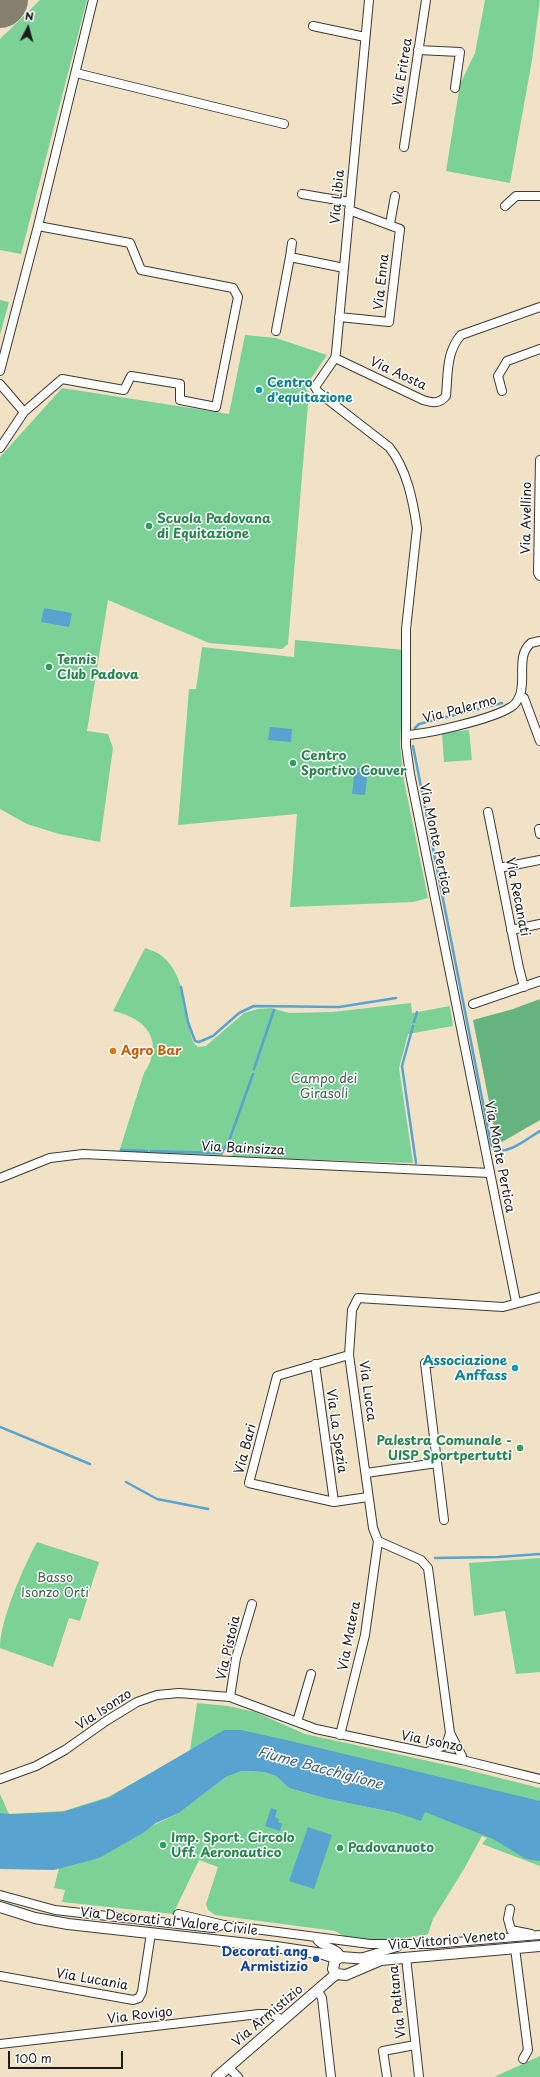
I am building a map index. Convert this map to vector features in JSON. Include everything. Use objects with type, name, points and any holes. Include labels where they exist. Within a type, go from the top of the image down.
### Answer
[{"type":"street","points":[[0,371],[38,226],[93,0]]},
{"type":"street","name":"Via Libia","points":[[316,388],[335,358],[369,0]]},
{"type":"street","name":"Via Eritrea","points":[[404,147],[426,0]]},
{"type":"street","points":[[313,26],[365,36]]},
{"type":"street","points":[[418,50],[460,52],[455,88]]},
{"type":"street","points":[[76,72],[284,124]]},
{"type":"street","points":[[302,194],[349,206],[390,224],[395,196]]},
{"type":"street","points":[[505,206],[516,196],[540,196]]},
{"type":"street","name":"Via Enna","points":[[339,316],[390,322],[400,229],[390,224]]},
{"type":"street","points":[[0,448],[24,412],[62,379],[124,390],[131,376],[180,384],[180,400],[216,406],[238,297],[233,288],[141,270],[130,243],[38,226]]},
{"type":"street","points":[[276,331],[292,243]]},
{"type":"street","points":[[290,256],[344,268]]},
{"type":"street","name":"Via Aosta","points":[[335,358],[423,400],[438,402],[446,396],[451,351],[455,342],[461,335],[540,307]]},
{"type":"street","points":[[502,391],[498,376],[507,361],[540,349]]},
{"type":"street","points":[[0,384],[24,412]]},
{"type":"street","name":"Via Monte Pertica","points":[[316,388],[389,447],[403,470],[412,504],[416,528],[406,629],[406,735],[410,774],[516,1302]]},
{"type":"street","name":"Via Avellino","points":[[540,460],[538,574],[540,576]]},
{"type":"street","points":[[540,641],[531,643],[524,651],[520,696],[524,698],[540,741]]},
{"type":"street","name":"Via Palermo","points":[[406,735],[438,730],[502,712],[512,706],[520,696]]},
{"type":"street","name":"Via Recanati","points":[[488,812],[511,930],[524,986]]},
{"type":"street","points":[[499,868],[540,860]]},
{"type":"street","points":[[511,930],[540,924]]},
{"type":"street","points":[[473,1004],[540,981]]},
{"type":"street","name":"Via Bainsizza","points":[[0,1178],[50,1158],[83,1154],[490,1173]]},
{"type":"street","points":[[516,1302],[540,1297]]},
{"type":"street","name":"Via Lucca","points":[[378,1541],[373,1528],[368,1497],[366,1473],[349,1355],[352,1310],[358,1298],[503,1307],[516,1302]]},
{"type":"street","name":"Via Bari","points":[[349,1355],[277,1376],[249,1483],[334,1502],[368,1497]]},
{"type":"street","points":[[432,1362],[425,1363],[444,1520]]},
{"type":"street","name":"Via La Spezia","points":[[315,1364],[334,1502]]},
{"type":"street","points":[[366,1473],[437,1463]]},
{"type":"street","points":[[378,1541],[421,1560],[428,1568],[450,1733],[462,1756],[462,1760]]},
{"type":"street","name":"Via Matera","points":[[340,1734],[365,1634],[378,1541]]},
{"type":"street","name":"Via Pistoia","points":[[230,1697],[236,1658],[252,1604]]},
{"type":"street","points":[[297,1722],[311,1674]]},
{"type":"street","name":"Via Isonzo","points":[[0,1779],[36,1766],[65,1750],[117,1714],[148,1697],[179,1693],[230,1697],[297,1722],[340,1734],[462,1760],[540,1779]]},
{"type":"street","points":[[426,1753],[443,1747],[448,1742],[450,1733]]},
{"type":"street","points":[[0,1895],[55,1910],[213,1928],[224,1925]]},
{"type":"street","name":"Via Decorati al Valore Civile","points":[[0,1907],[47,1920],[276,1947],[341,1958]]},
{"type":"street","name":"Via Vittorio Veneto","points":[[510,1909],[508,1919],[512,1930],[526,1932],[537,1936]]},
{"type":"street","name":"Via Decorati al Valore Civile","points":[[178,1914],[224,1925],[316,1938],[318,1942],[338,1952],[341,1958]]},
{"type":"street","name":"Via Lucania","points":[[0,1976],[133,2000],[139,1998],[142,1992],[150,1933]]},
{"type":"street","name":"Via Vittorio Veneto","points":[[316,1938],[370,1944],[410,1944],[537,1936]]},
{"type":"street","name":"Via Vittorio Veneto","points":[[358,1959],[410,1944]]},
{"type":"street","name":"Via Vittorio Veneto","points":[[341,1958],[381,1960],[406,1956],[540,1946]]},
{"type":"street","name":"Via Vittorio Veneto","points":[[515,1948],[528,2050],[523,2060]]},
{"type":"street","name":"Via Paltana","points":[[406,1956],[414,2045],[419,2077]]},
{"type":"street","points":[[341,1958],[351,1963],[350,1972],[344,1976],[336,1974],[332,1966],[341,1958]]},
{"type":"street","name":"Via Vittorio Veneto","points":[[350,1972],[381,1960]]},
{"type":"street","name":"Via Armistizio","points":[[217,2077],[336,1974]]},
{"type":"street","points":[[318,1991],[322,1998],[332,2077]]},
{"type":"street","name":"Via Rovigo","points":[[0,2044],[259,2014],[272,2014],[282,2020]]},
{"type":"street","name":"Via Paltana","points":[[387,2077],[383,2051],[414,2045]]},
{"type":"street","points":[[228,2067],[238,2077]]},
{"type":"green space","points":[[40,0],[87,0],[21,254],[0,250],[0,39]]},
{"type":"green space","points":[[485,0],[540,0],[532,60],[510,183],[446,171],[460,84],[475,53]]},
{"type":"green space","points":[[0,300],[9,302],[0,335]]},
{"type":"green space","name":"Scuola Padovana di Equitazione","points":[[245,335],[276,338],[327,355],[306,386],[306,389],[309,392],[288,644],[282,649],[209,643],[108,600],[87,731],[108,734],[113,748],[100,842],[59,834],[27,824],[0,809],[0,457],[62,388],[229,414]]},
{"type":"green space","name":"Centro Sportivo Couver","points":[[295,640],[405,650],[400,745],[404,781],[428,898],[413,902],[290,907],[297,814],[178,825],[189,689],[196,689],[202,647],[294,657]]},
{"type":"green space","points":[[469,730],[472,760],[444,762],[442,733]]},
{"type":"green space","name":"Campo dei Girasoli","points":[[145,948],[162,956],[170,964],[176,974],[184,996],[193,1042],[198,1047],[206,1046],[244,1013],[258,1009],[271,1008],[289,1013],[332,1012],[411,1003],[412,1013],[450,1006],[453,1026],[408,1034],[399,1068],[413,1163],[232,1157],[235,1146],[228,1144],[222,1156],[119,1152],[144,1073],[150,1062],[153,1051],[149,1033],[143,1026],[135,1019],[125,1014],[113,1011]]},
{"type":"green space","points":[[540,999],[540,1120],[502,1142],[496,1137],[473,1020],[513,1009]]},
{"type":"green space","name":"Basso Isonzo Orti","points":[[37,1542],[99,1562],[80,1621],[69,1618],[53,1667],[0,1648],[4,1623],[13,1594]]},
{"type":"green space","points":[[540,1558],[540,1672],[516,1674],[505,1611],[474,1616],[469,1563]]},
{"type":"green space","points":[[197,1703],[228,1706],[255,1712],[305,1734],[456,1767],[540,1788],[540,1866],[482,1844],[487,1838],[482,1836],[464,1869],[433,1919],[428,1934],[422,1936],[382,1940],[349,1939],[335,1931],[215,1915],[208,1910],[206,1904],[218,1867],[199,1860],[173,1914],[62,1902],[65,1890],[54,1888],[59,1868],[99,1857],[156,1824],[179,1813],[226,1777],[242,1771],[264,1772],[276,1776],[289,1788],[328,1799],[397,1813],[422,1821],[257,1768],[244,1767],[0,1865],[0,1794],[9,1814],[64,1811],[108,1797],[190,1751]]},
{"type":"green space","points":[[540,2056],[540,2077],[494,2077]]},
{"type":"water","points":[[44,608],[72,613],[69,627],[41,622]]},
{"type":"water","points":[[270,727],[292,729],[291,742],[268,740]]},
{"type":"water","points":[[355,768],[368,769],[365,795],[352,794]]},
{"type":"water","name":"Fiume Bacchiglione","points":[[224,1730],[241,1730],[282,1739],[540,1801],[540,1861],[526,1859],[493,1839],[425,1812],[421,1821],[397,1813],[328,1799],[289,1788],[276,1776],[264,1772],[242,1771],[226,1777],[179,1813],[156,1823],[143,1833],[99,1858],[54,1870],[0,1869],[0,1813],[62,1812],[108,1798]]},
{"type":"water","points":[[271,1808],[277,1810],[275,1817],[279,1819],[278,1822],[282,1824],[280,1831],[265,1826]]},
{"type":"water","points":[[308,1827],[332,1835],[314,1889],[289,1881]]},
{"type":"waterway","points":[[415,728],[419,724],[502,703]]},
{"type":"waterway","points":[[413,746],[491,1144],[494,1149],[499,1151],[505,1150],[517,1145],[540,1131]]},
{"type":"waterway","points":[[181,987],[188,1022],[195,1041],[199,1042],[213,1036],[239,1013],[254,1006],[339,1007],[396,998]]},
{"type":"waterway","points":[[254,1069],[274,1010]]},
{"type":"waterway","points":[[414,1022],[417,1012]]},
{"type":"waterway","points":[[413,1026],[402,1066],[416,1163]]},
{"type":"waterway","points":[[230,1138],[253,1074]]},
{"type":"waterway","points":[[151,1151],[221,1153],[229,1141]]},
{"type":"waterway","points":[[121,1150],[147,1151]]},
{"type":"waterway","points":[[0,1427],[90,1464]]},
{"type":"waterway","points":[[126,1482],[157,1499],[208,1509]]},
{"type":"waterway","points":[[435,1558],[498,1557],[540,1554]]},
{"type":"place","name":"Centro d'equitazione","points":[[259,390]]},
{"type":"place","name":"Scuola Padovana di Equitazione","points":[[149,526]]},
{"type":"place","name":"Tennis Club Padova","points":[[49,667]]},
{"type":"place","name":"Centro Sportivo Couver","points":[[293,763]]},
{"type":"place","name":"Agro Bar","points":[[113,1051]]},
{"type":"place","name":"Associazione Anffass","points":[[515,1368]]},
{"type":"place","name":"Palestra Comunale - UISP Sportpertutti","points":[[520,1448]]},
{"type":"place","name":"Imp. Sport. Circolo Uff. Aeronautico","points":[[163,1845]]},
{"type":"place","name":"Padovanuoto","points":[[340,1848]]},
{"type":"place","name":"Decorati ang Armistizio","points":[[316,1959]]}]
